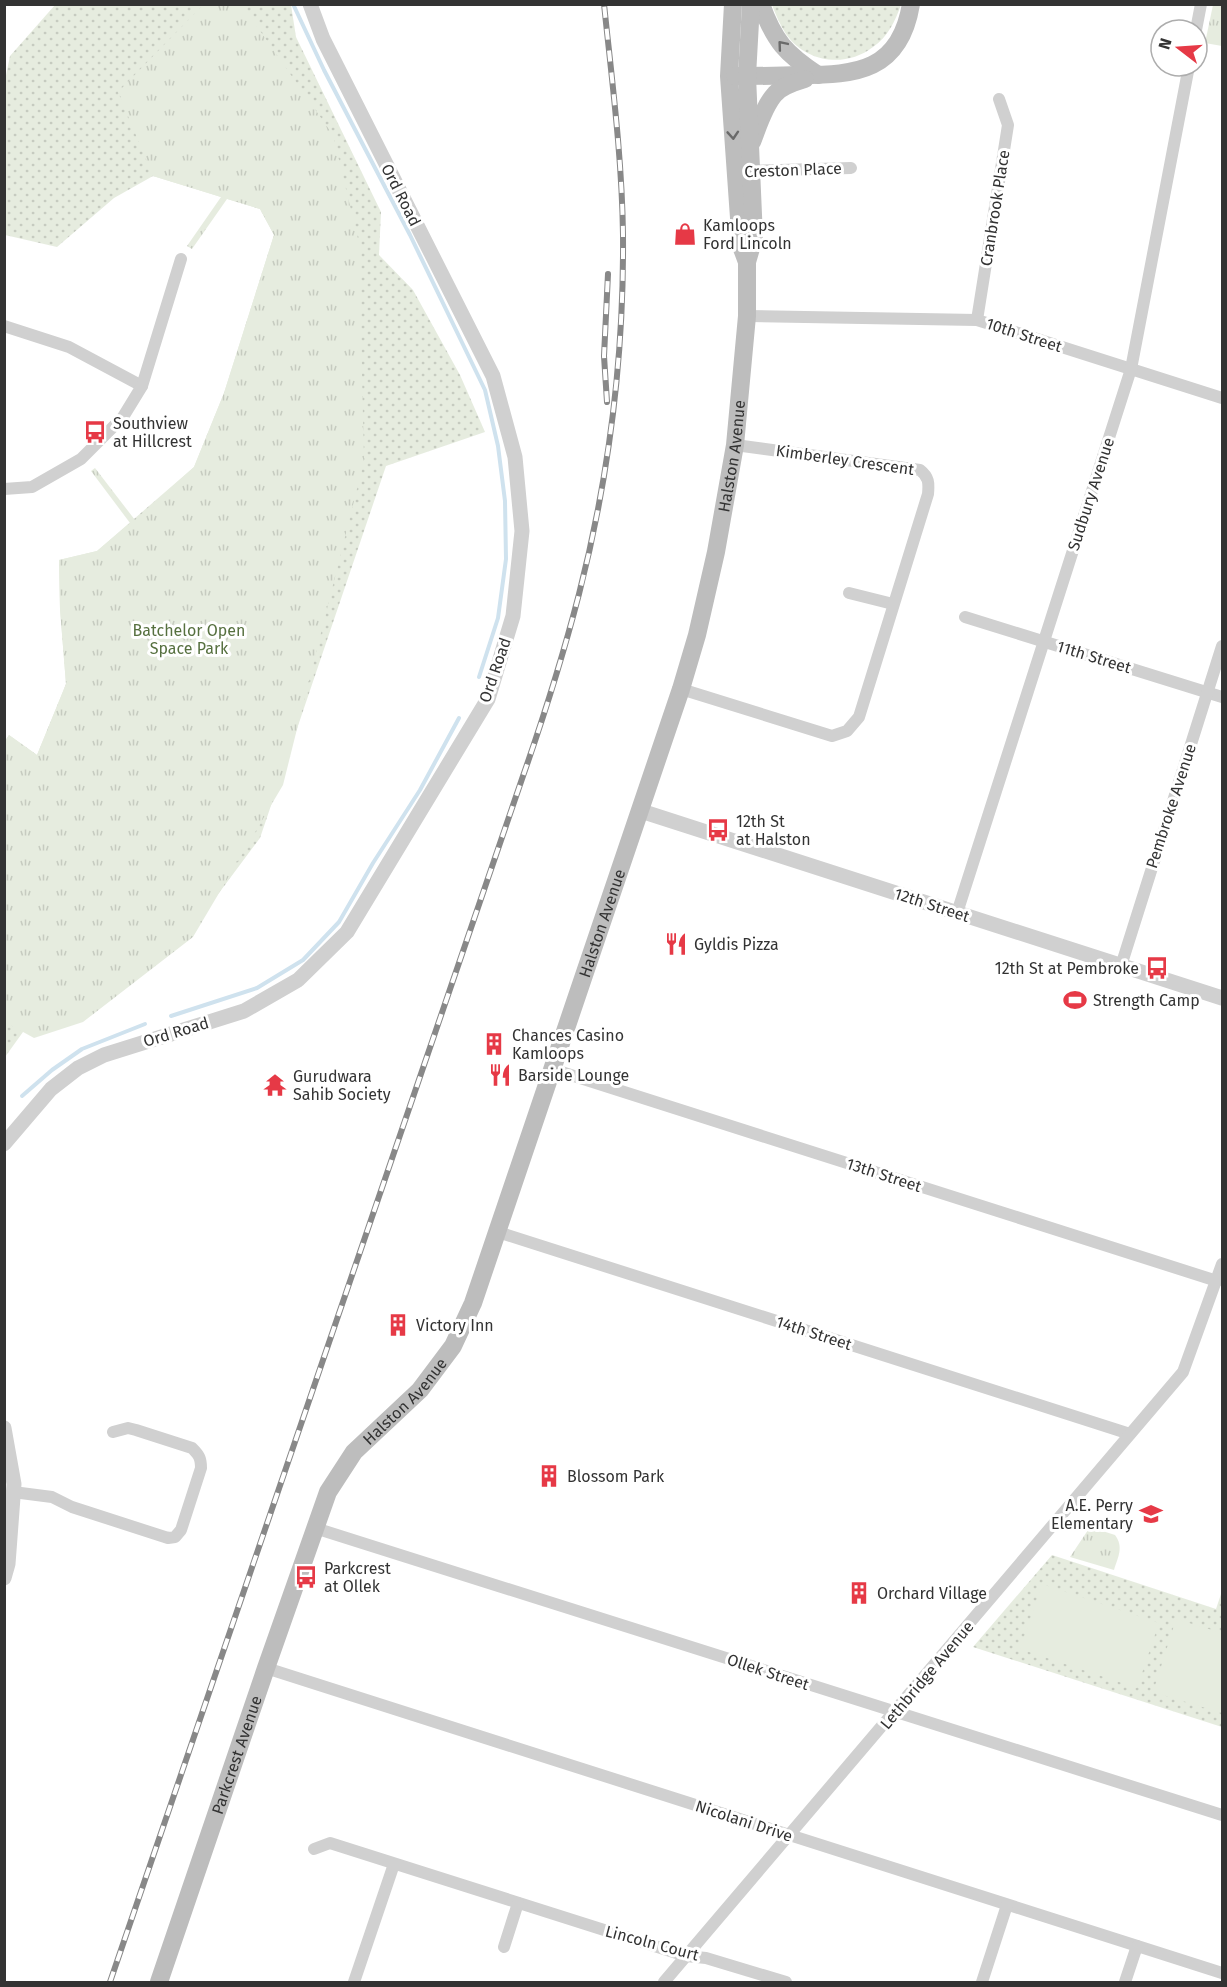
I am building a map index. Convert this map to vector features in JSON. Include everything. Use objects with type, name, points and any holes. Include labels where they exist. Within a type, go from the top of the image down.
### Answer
[{"type":"main road","name":"Halston Avenue","points":[[315,1528],[328,1492],[354,1452],[420,1390],[453,1346],[473,1303],[681,689],[708,587],[735,445],[747,316],[747,262],[754,238],[729,76],[733,4]]},
{"type":"main road","name":"Halston Avenue","points":[[743,171],[750,147],[747,76],[751,4]]},
{"type":"main road","points":[[761,4],[768,26],[780,44],[796,61],[818,75]]},
{"type":"main road","points":[[729,76],[845,74],[868,68],[886,57],[900,39],[909,17],[911,4]]},
{"type":"main road","points":[[750,147],[765,110],[775,93],[791,84],[818,75]]},
{"type":"main road","name":"Parkcrest Avenue","points":[[159,1983],[315,1528]]},
{"type":"street","name":"Ord Road","points":[[4,1144],[51,1089],[78,1068],[104,1055],[244,1011],[298,980],[347,932],[488,699],[513,616],[522,531],[515,457],[493,376],[323,39],[310,4]]},
{"type":"street","name":"Sudbury Avenue","points":[[957,913],[1131,369],[1187,78]]},
{"type":"street","name":"Cranbrook Place","points":[[977,320],[1008,125],[999,99]]},
{"type":"street","name":"Creston Place","points":[[743,171],[851,168]]},
{"type":"street","points":[[4,489],[32,487],[81,459],[123,417],[142,386],[181,259]]},
{"type":"street","name":"10th Street","points":[[747,316],[977,320],[1222,398]]},
{"type":"street","points":[[4,326],[69,347],[142,386]]},
{"type":"street","name":"Kimberley Crescent","points":[[681,689],[832,736],[847,731],[859,717],[928,494],[927,475],[910,467],[735,445]]},
{"type":"street","points":[[849,593],[893,604]]},
{"type":"street","name":"11th Street","points":[[965,617],[1222,697]]},
{"type":"street","name":"Pembroke Avenue","points":[[1121,966],[1222,646]]},
{"type":"street","name":"12th Street","points":[[641,811],[1222,998]]},
{"type":"street","name":"13th Street","points":[[552,1069],[1217,1281]]},
{"type":"street","name":"14th Street","points":[[498,1233],[1130,1434]]},
{"type":"street","name":"Lethbridge Avenue","points":[[664,1983],[1183,1372],[1222,1264]]},
{"type":"street","points":[[4,1428],[14,1484],[8,1564],[4,1578]]},
{"type":"street","points":[[13,1492],[52,1497],[83,1511],[168,1538],[175,1537],[181,1530],[201,1468],[201,1459],[192,1448],[136,1430],[128,1428],[112,1432]]},
{"type":"street","name":"Ollek Street","points":[[315,1528],[1222,1815]]},
{"type":"street","name":"Nicolani Drive","points":[[266,1668],[1222,1973]]},
{"type":"street","name":"Lincoln Court","points":[[314,1848],[330,1843],[687,1956],[706,1958],[786,1983]]},
{"type":"street","points":[[354,1983],[394,1864]]},
{"type":"street","points":[[504,1947],[518,1903]]},
{"type":"street","points":[[982,1983],[1007,1905]]},
{"type":"street","points":[[1125,1983],[1137,1946]]},
{"type":"green space","name":"Batchelor Open Space Park","points":[[55,5],[291,5],[296,37],[381,212],[379,255],[413,290],[460,375],[485,432],[386,466],[260,838],[178,948],[23,1032],[5,1057],[5,741],[9,735],[37,755],[66,684],[59,560],[97,551],[194,467],[224,393],[274,235],[260,209],[153,176],[114,198],[57,247],[5,235],[4,85],[10,56]]},
{"type":"green space","name":"Batchelor Open Space Park","points":[[203,5],[242,5],[333,135],[359,243],[364,461],[283,785],[193,937],[83,1022],[34,1038],[5,1022],[5,741],[9,735],[37,755],[66,684],[59,560],[97,551],[130,523],[91,471],[95,468],[135,520],[194,467],[224,393],[274,235],[260,209],[227,199],[192,249],[187,246],[221,197],[153,176],[118,92]]},
{"type":"green space","points":[[772,5],[901,5],[890,28],[878,43],[862,54],[839,60],[815,56],[794,44],[784,31]]},
{"type":"green space","points":[[1213,5],[1222,5],[1222,46],[1209,44],[1209,24]]},
{"type":"green space","points":[[1090,1527],[1115,1535],[1118,1539],[1119,1552],[1114,1570],[1070,1557]]},
{"type":"green space","points":[[1052,1555],[1216,1609],[1222,1591],[1222,1727],[973,1647]]},
{"type":"green space","points":[[1042,1584],[1159,1623],[1137,1688],[1020,1649]]},
{"type":"green space","points":[[1176,1619],[1222,1633],[1222,1713],[1153,1692]]},
{"type":"waterway","points":[[293,4],[324,70],[410,235],[485,390],[498,446],[505,501],[506,559],[498,618],[479,677]]},
{"type":"waterway","points":[[171,1016],[257,988],[303,960],[339,922],[373,863],[420,790],[459,718]]},
{"type":"waterway","points":[[22,1096],[52,1070],[82,1049],[145,1024]]},
{"type":"railway","points":[[110,1982],[531,753],[560,663],[590,550],[613,416],[623,280],[621,177],[604,4]]},
{"type":"railway","points":[[607,402],[604,356],[608,274]]},
{"type":"place","name":"Kamloops Ford Lincoln","points":[[685,234]]},
{"type":"place","name":"Southview at Hillcrest","points":[[95,432]]},
{"type":"place","name":"12th St at Halston","points":[[718,830]]},
{"type":"place","name":"Gyldis Pizza","points":[[676,944]]},
{"type":"place","name":"12th St at Pembroke","points":[[1157,968]]},
{"type":"place","name":"Strength Camp","points":[[1075,1000]]},
{"type":"place","name":"Chances Casino Kamloops","points":[[494,1044]]},
{"type":"place","name":"Barside Lounge","points":[[500,1075]]},
{"type":"place","name":"Gurudwara Sahib Society","points":[[275,1085]]},
{"type":"place","name":"Victory Inn","points":[[398,1325]]},
{"type":"place","name":"Blossom Park","points":[[549,1476]]},
{"type":"place","name":"A.E. Perry Elementary","points":[[1151,1514]]},
{"type":"place","name":"Parkcrest at Ollek","points":[[306,1577]]},
{"type":"place","name":"Orchard Village","points":[[859,1593]]}]
